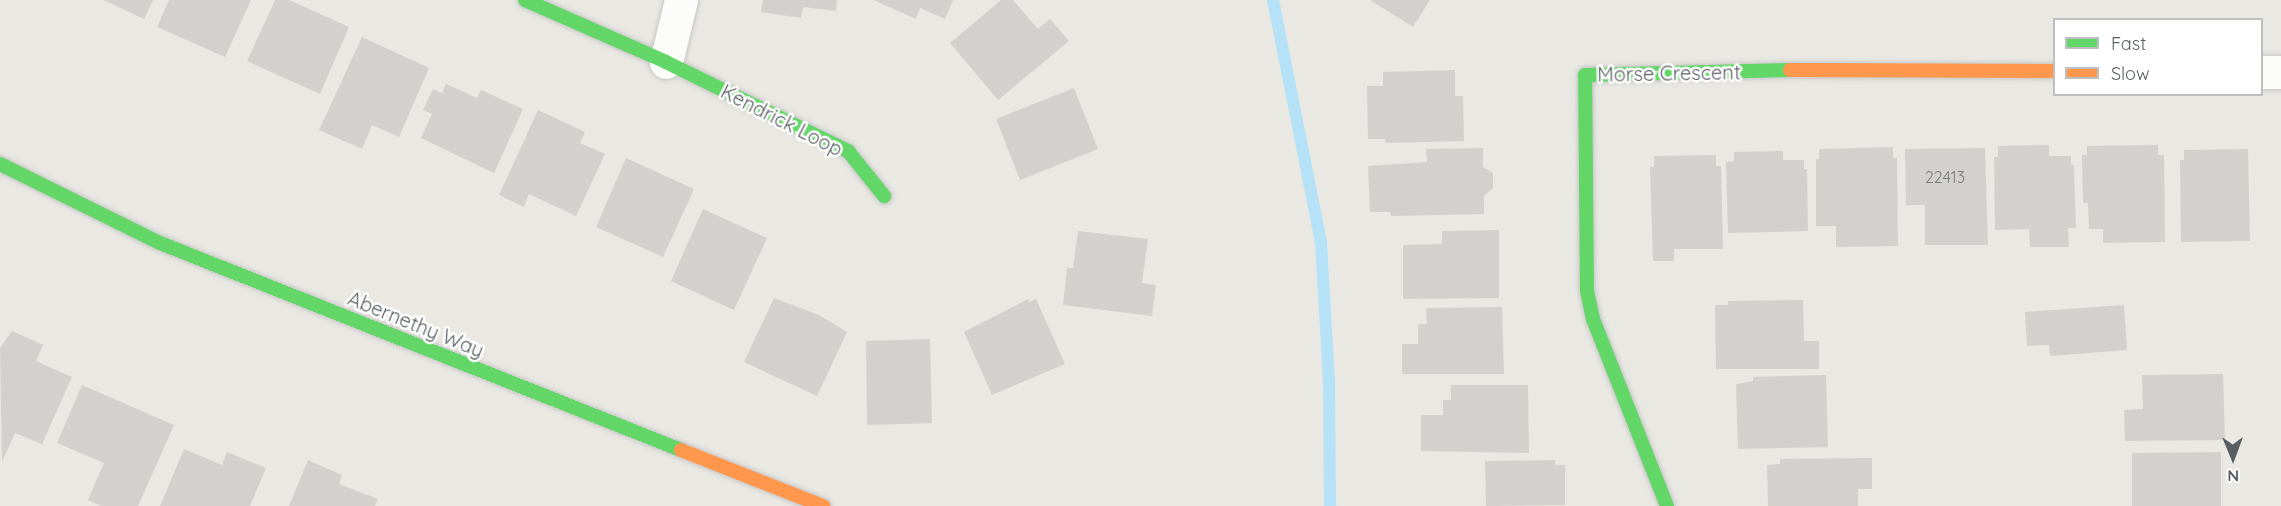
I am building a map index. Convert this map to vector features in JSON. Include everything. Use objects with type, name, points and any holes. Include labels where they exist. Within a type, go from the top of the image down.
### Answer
[{"type":"street","name":"Kendrick Loop","points":[[525,0],[666,62],[848,152],[884,196]]},
{"type":"street","points":[[666,62],[681,0]]},
{"type":"street","name":"Morse Crescent","points":[[1667,506],[1593,319],[1587,291],[1585,75],[1776,70],[2053,71]]},
{"type":"street","points":[[2263,72],[2281,72]]},
{"type":"street","name":"Abernethy Way","points":[[0,164],[160,243],[823,506]]},
{"type":"building","points":[[103,0],[153,0],[144,19]]},
{"type":"building","points":[[169,0],[251,0],[225,57],[157,27]]},
{"type":"building","points":[[275,0],[289,0],[349,27],[320,94],[247,61]]},
{"type":"building","points":[[763,0],[837,0],[836,11],[803,7],[801,18],[761,12]]},
{"type":"building","points":[[874,0],[953,0],[945,19],[920,8],[916,19]]},
{"type":"building","points":[[1001,0],[1013,0],[1038,29],[1050,19],[1069,41],[998,100],[950,43]]},
{"type":"building","points":[[1370,0],[1430,0],[1413,27]]},
{"type":"building","points":[[362,37],[429,68],[399,137],[372,125],[362,149],[319,130]]},
{"type":"building","points":[[1455,70],[1455,96],[1463,96],[1464,141],[1385,143],[1385,139],[1368,139],[1367,86],[1383,86],[1383,72]]},
{"type":"building","points":[[446,84],[477,98],[481,90],[523,109],[494,173],[421,138],[432,114],[423,110],[433,89],[442,93]]},
{"type":"building","points":[[1074,88],[1098,149],[1020,180],[996,119]]},
{"type":"building","points":[[538,110],[585,132],[580,143],[605,154],[576,216],[529,194],[524,207],[499,195]]},
{"type":"building","points":[[2049,145],[2049,156],[2071,156],[2071,165],[2074,165],[2076,228],[2068,228],[2069,247],[2030,247],[2029,229],[1995,230],[1994,157],[1998,157],[1998,146]]},
{"type":"building","points":[[2158,145],[2158,155],[2164,155],[2165,242],[2103,243],[2103,229],[2089,229],[2088,203],[2083,203],[2082,155],[2087,155],[2087,146]]},
{"type":"building","points":[[1893,147],[1893,158],[1897,158],[1898,246],[1836,247],[1836,226],[1816,226],[1816,159],[1819,159],[1819,149]]},
{"type":"building","points":[[1483,148],[1483,167],[1493,173],[1493,188],[1484,196],[1484,214],[1391,216],[1390,212],[1370,212],[1368,166],[1427,162],[1426,149]]},
{"type":"building","points":[[1985,148],[1988,245],[1925,245],[1925,205],[1906,205],[1905,149]]},
{"type":"building","points":[[2248,149],[2250,241],[2181,242],[2180,160],[2184,160],[2184,150]]},
{"type":"building","points":[[1783,151],[1783,160],[1804,160],[1804,169],[1807,169],[1808,231],[1728,233],[1726,162],[1734,161],[1734,152]]},
{"type":"building","points":[[1716,155],[1716,166],[1721,166],[1723,249],[1674,249],[1674,261],[1653,261],[1650,167],[1654,167],[1654,156]]},
{"type":"building","points":[[626,158],[694,189],[663,257],[596,227]]},
{"type":"building","points":[[703,209],[767,238],[734,310],[671,281]]},
{"type":"building","points":[[1499,230],[1499,298],[1403,299],[1403,245],[1442,244],[1442,231]]},
{"type":"building","points":[[1078,231],[1148,239],[1142,283],[1156,285],[1152,316],[1063,305],[1067,268],[1073,268]]},
{"type":"building","points":[[774,298],[819,315],[847,332],[817,396],[744,362]]},
{"type":"building","points":[[1028,299],[1029,302],[1036,299],[1065,364],[992,395],[964,332]]},
{"type":"building","points":[[1803,300],[1804,341],[1819,341],[1819,369],[1716,369],[1715,305],[1728,305],[1728,301]]},
{"type":"building","points":[[2124,305],[2127,350],[2050,356],[2049,345],[2027,346],[2025,312]]},
{"type":"building","points":[[1502,307],[1504,374],[1402,374],[1402,344],[1418,344],[1418,324],[1427,324],[1426,308]]},
{"type":"building","points":[[12,331],[43,345],[36,361],[72,377],[42,444],[15,433],[2,462],[0,348]]},
{"type":"building","points":[[930,339],[932,423],[867,425],[866,341]]},
{"type":"building","points":[[2223,374],[2225,440],[2125,441],[2124,410],[2143,409],[2142,375]]},
{"type":"building","points":[[1826,375],[1828,447],[1738,449],[1736,384],[1753,381],[1753,377]]},
{"type":"building","points":[[82,385],[174,425],[138,506],[101,506],[88,500],[104,463],[57,443]]},
{"type":"building","points":[[1451,385],[1528,385],[1529,453],[1421,451],[1421,415],[1443,415],[1443,400],[1451,400]]},
{"type":"building","points":[[184,449],[222,465],[227,452],[266,468],[250,506],[160,506]]},
{"type":"building","points":[[2221,452],[2221,506],[2132,506],[2132,453]]},
{"type":"building","points":[[1872,458],[1872,489],[1858,489],[1858,506],[1768,506],[1767,465],[1780,464],[1780,459]]},
{"type":"building","points":[[308,460],[342,475],[339,484],[378,499],[375,506],[289,506]]},
{"type":"building","points":[[1555,460],[1555,465],[1565,465],[1565,505],[1486,506],[1485,461]]},
{"type":"waterway","points":[[1273,0],[1321,243],[1329,382],[1330,506]]},
{"type":"traffic: fast","points":[[525,0],[666,62],[848,151],[884,196]]},
{"type":"traffic: fast","points":[[1667,506],[1593,319],[1587,291],[1585,75],[1790,70]]},
{"type":"traffic: fast","points":[[0,164],[160,243],[681,450]]},
{"type":"traffic: slow","points":[[1790,70],[2053,71]]},
{"type":"traffic: slow","points":[[681,450],[823,506]]}]
